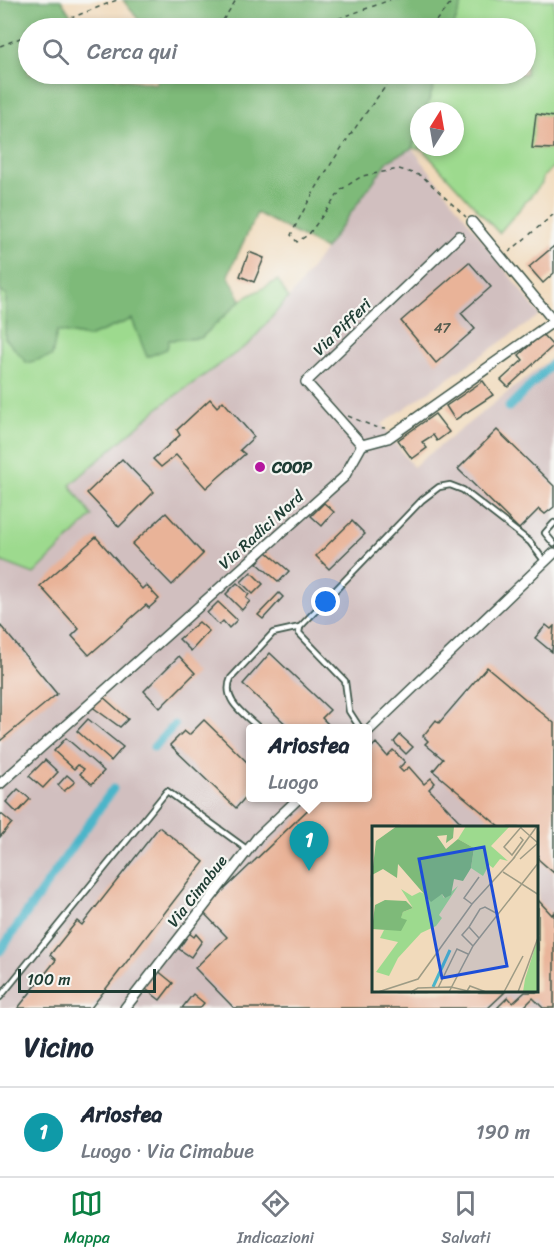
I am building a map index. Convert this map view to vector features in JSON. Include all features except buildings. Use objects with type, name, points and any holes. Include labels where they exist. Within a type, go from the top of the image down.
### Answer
[{"type":"street","points":[[362,445],[388,438],[554,321],[472,222]]},
{"type":"street","name":"Via Pifferi","points":[[362,445],[306,382],[459,236]]},
{"type":"street","name":"Via Radici Nord","points":[[0,784],[344,477],[362,445]]},
{"type":"street","points":[[372,726],[551,557]]},
{"type":"street","name":"Via Cimabue","points":[[125,1008],[248,850],[295,802]]},
{"type":"lane","points":[[254,724],[228,698],[227,686],[231,678],[273,633],[300,627],[422,500],[439,487],[450,485],[469,494],[551,557]]},
{"type":"lane","points":[[554,523],[545,533],[554,544]]},
{"type":"lane","points":[[300,627],[299,633],[345,681],[349,711],[357,724]]},
{"type":"lane","points":[[0,997],[167,791],[248,850]]},
{"type":"path","points":[[71,18],[117,0]]},
{"type":"path","points":[[224,18],[236,0]]},
{"type":"path","points":[[340,18],[390,0]]},
{"type":"path","points":[[438,18],[453,0]]},
{"type":"path","points":[[0,46],[18,39]]},
{"type":"path","points":[[388,84],[351,133],[307,201],[291,235],[297,242],[309,234],[342,189],[362,176],[399,169],[422,176],[472,222]]},
{"type":"path","points":[[502,258],[554,214]]},
{"type":"path","points":[[341,421],[349,415],[375,427],[389,428]]},
{"type":"shaded area","points":[[410,149],[410,156],[418,156],[540,315],[382,424],[413,467],[554,356],[554,1008],[0,1008],[0,561],[34,574],[92,516],[69,486],[162,405],[250,343],[298,287],[388,161]]},
{"type":"green space","points":[[0,0],[61,0],[73,18],[18,18],[18,84],[434,84],[428,102],[410,102],[410,149],[388,161],[325,249],[257,213],[228,275],[241,300],[201,338],[169,340],[167,349],[147,357],[132,319],[88,337],[57,331],[52,356],[27,363],[5,338],[6,295],[0,291]]},
{"type":"green space","points":[[123,0],[463,0],[457,18],[137,18]]},
{"type":"green space","points":[[463,0],[554,0],[554,117],[536,115],[533,148],[554,149],[554,166],[499,233],[428,156],[464,156],[464,102],[428,102],[434,84],[536,84],[536,18],[457,18]]},
{"type":"green space","points":[[278,280],[288,298],[250,343],[162,405],[70,485],[92,516],[34,574],[0,561],[0,291],[6,294],[5,338],[57,331],[88,337],[132,319],[148,357],[168,340],[201,338],[241,300]]},
{"type":"waterway","points":[[509,407],[552,364]]},
{"type":"waterway","points":[[154,747],[174,725]]},
{"type":"waterway","points":[[0,951],[113,789]]},
{"type":"place","name":"COOP","points":[[260,467]]},
{"type":"place","name":"Ariostea","points":[[309,871]]}]
